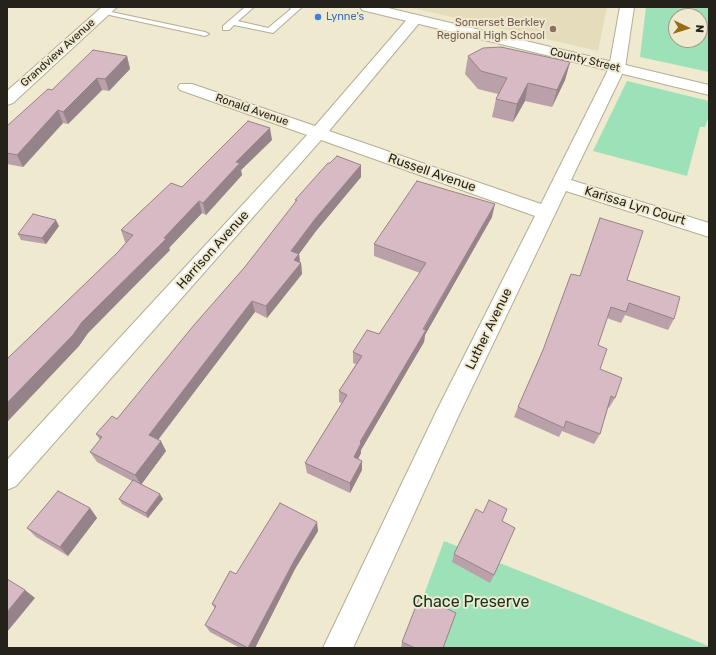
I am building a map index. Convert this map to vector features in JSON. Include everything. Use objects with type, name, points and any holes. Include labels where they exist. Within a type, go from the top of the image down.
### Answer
[{"type":"street","name":"County Street","points":[[367,7],[709,90]]},
{"type":"street","name":"Luther Avenue","points":[[338,648],[446,417],[617,68],[626,7]]},
{"type":"street","name":"Grandview Avenue","points":[[7,100],[107,9]]},
{"type":"street","name":"Harrison Avenue","points":[[7,478],[318,133],[415,19]]},
{"type":"street","name":"Ronald Avenue","points":[[186,87],[318,133]]},
{"type":"street","name":"Russell Avenue","points":[[318,133],[547,213]]},
{"type":"street","name":"Karissa Lyn Court","points":[[561,183],[709,230]]},
{"type":"lane","points":[[226,28],[250,7]]},
{"type":"lane","points":[[232,22],[270,31],[297,8],[293,7]]},
{"type":"lane","points":[[107,9],[205,34]]},
{"type":"shaded area","name":"Somerset Berkley Regional High School","points":[[408,7],[607,7],[598,51]]},
{"type":"green space","points":[[646,7],[709,7],[709,72],[640,57]]},
{"type":"green space","points":[[627,81],[709,101],[709,116],[705,127],[700,127],[687,176],[593,151]]},
{"type":"green space","name":"Chace Preserve","points":[[444,541],[709,646],[709,648],[404,648]]},
{"type":"building","points":[[501,47],[570,62],[557,90],[528,83],[517,104],[496,99],[507,78],[481,71],[468,56],[483,48]]},
{"type":"building","points":[[93,50],[127,56],[105,79],[97,78],[63,112],[58,110],[17,155],[7,153],[7,126],[48,89],[52,90]]},
{"type":"building","points":[[248,121],[270,128],[236,162],[240,163],[203,203],[199,201],[164,238],[166,239],[82,322],[73,335],[7,403],[7,359],[118,252],[133,235],[121,230],[171,183],[182,187]]},
{"type":"building","points":[[337,156],[361,165],[315,219],[291,251],[299,254],[294,260],[301,263],[266,306],[252,301],[149,435],[161,441],[135,475],[90,452],[102,437],[96,434],[112,416],[117,419],[194,325],[244,268],[297,200],[295,200],[328,163],[330,163]]},
{"type":"building","points":[[417,181],[495,204],[423,329],[426,330],[360,442],[361,443],[354,457],[362,461],[350,483],[305,463],[347,395],[339,391],[362,356],[353,352],[367,330],[379,334],[426,263],[374,244]]},
{"type":"building","points":[[33,214],[56,220],[42,238],[18,234]]},
{"type":"building","points":[[600,218],[643,231],[627,280],[680,297],[674,319],[629,303],[626,312],[611,307],[598,345],[607,349],[600,369],[622,378],[615,398],[611,396],[600,434],[566,421],[564,428],[518,407],[543,350],[571,274],[580,276]]},
{"type":"building","points":[[133,480],[160,494],[146,513],[119,499]]},
{"type":"building","points":[[58,491],[90,508],[60,547],[27,528]]},
{"type":"building","points":[[489,500],[507,509],[502,521],[515,528],[494,575],[454,554],[476,509],[483,513]]},
{"type":"building","points":[[280,503],[317,522],[294,561],[248,648],[205,625],[216,606],[212,604],[230,571],[236,574]]},
{"type":"building","points":[[7,579],[25,590],[7,612]]},
{"type":"building","points":[[420,596],[456,613],[443,648],[415,648],[402,642]]},
{"type":"place","name":"Lynne's","points":[[318,17]]},
{"type":"place","name":"Somerset Berkley Regional High School","points":[[553,29]]}]
